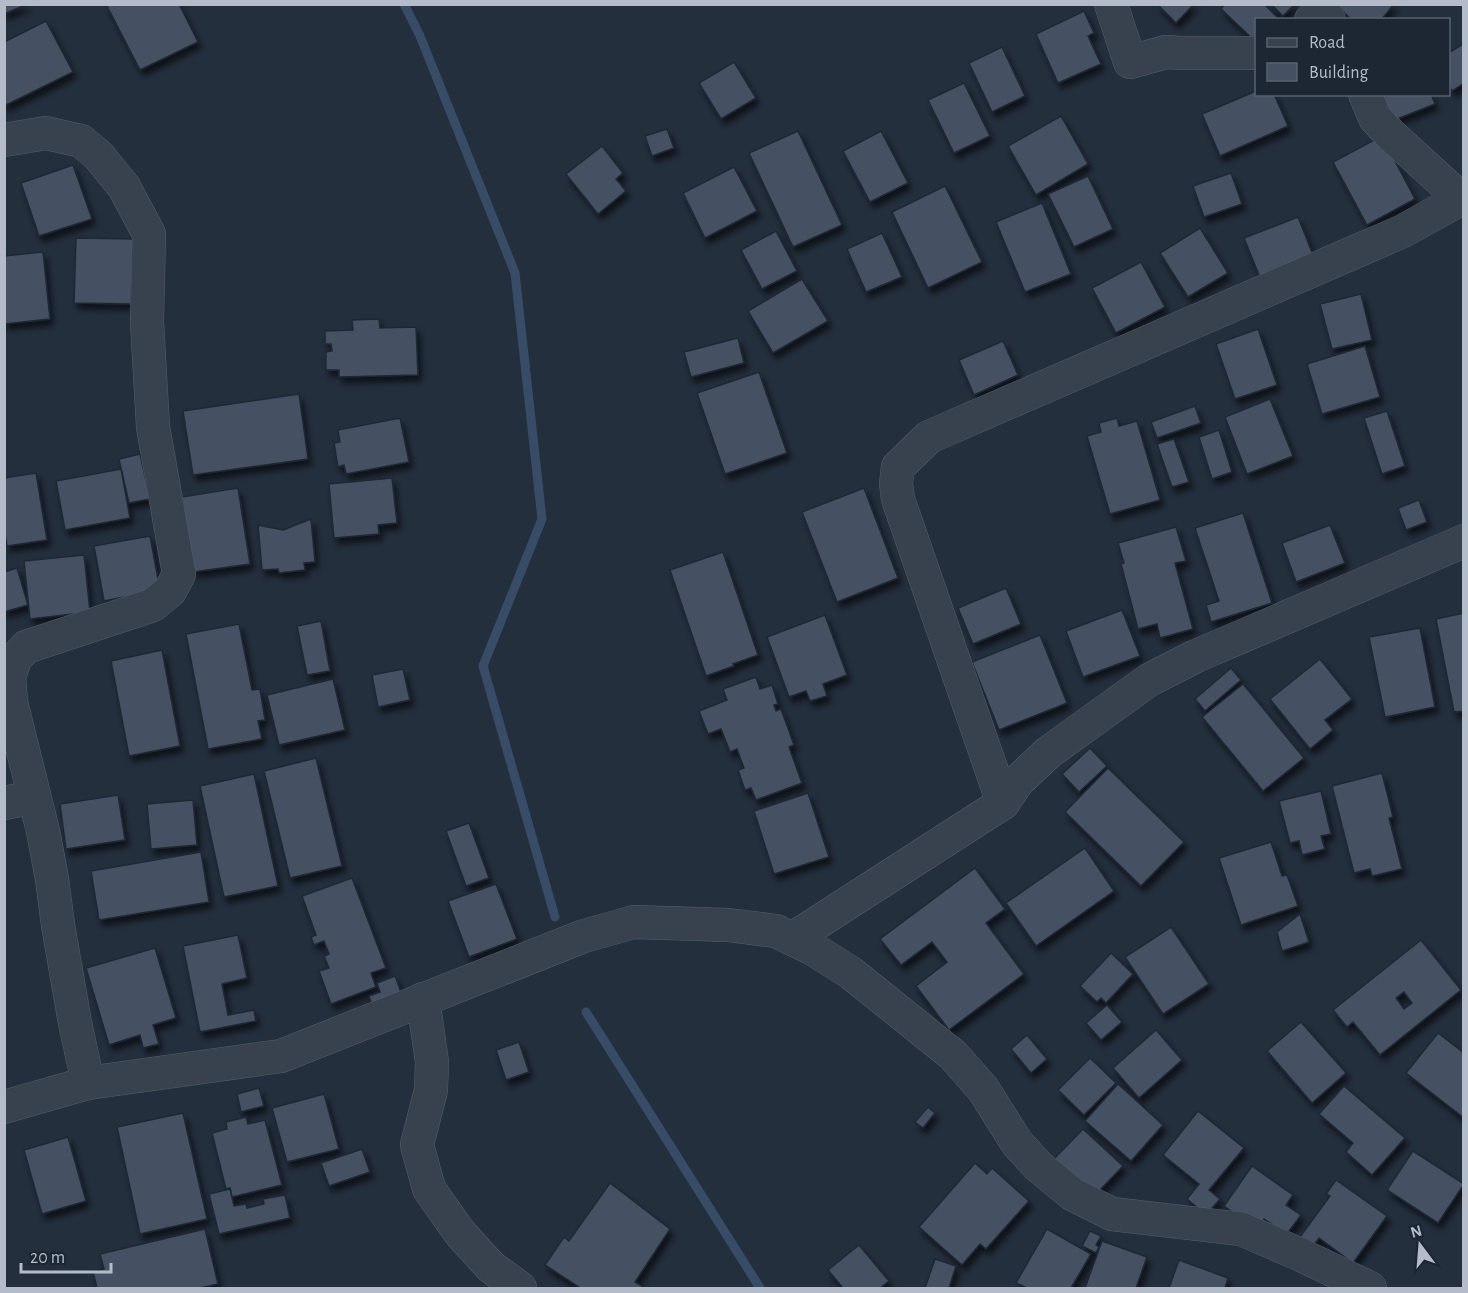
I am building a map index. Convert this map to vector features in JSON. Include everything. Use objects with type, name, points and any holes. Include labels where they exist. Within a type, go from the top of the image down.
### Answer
[{"type":"street","points":[[1111,4],[1130,62],[1166,52],[1255,53]]},
{"type":"street","points":[[1003,804],[898,499],[896,483],[898,467],[929,436],[1403,231],[1462,197],[1382,126],[1375,118],[1366,96]]},
{"type":"street","points":[[4,140],[46,133],[81,141],[98,155],[124,187],[150,234],[147,322],[153,427],[179,574],[170,591],[153,605],[26,647],[15,659],[9,677],[19,800],[43,831],[75,1023],[88,1083]]},
{"type":"street","points":[[792,939],[1003,804],[1018,781],[1049,752],[1149,681],[1196,656],[1464,542]]},
{"type":"street","points":[[4,1107],[88,1083],[281,1056],[584,936],[634,922],[728,925],[776,931],[813,949],[851,974],[953,1055],[983,1089],[1017,1143],[1038,1166],[1071,1194],[1112,1214],[1241,1229],[1370,1288]]},
{"type":"street","points":[[423,999],[432,1071],[431,1090],[417,1145],[429,1189],[460,1233],[491,1267],[520,1288]]},
{"type":"building","points":[[4,4],[28,4],[4,14]]},
{"type":"building","points":[[106,4],[179,4],[198,42],[140,70]]},
{"type":"building","points":[[1157,4],[1194,4],[1176,23]]},
{"type":"building","points":[[1225,4],[1264,4],[1278,18],[1255,18],[1255,41],[1221,9]]},
{"type":"building","points":[[1271,4],[1295,4],[1283,16]]},
{"type":"building","points":[[1335,4],[1394,4],[1383,18],[1350,18]]},
{"type":"building","points":[[1084,11],[1094,33],[1088,36],[1101,64],[1058,83],[1036,34]]},
{"type":"building","points":[[46,21],[73,72],[4,106],[4,42]]},
{"type":"building","points":[[1463,44],[1464,83],[1452,91],[1450,88],[1450,52]]},
{"type":"building","points":[[1002,47],[1025,96],[992,112],[969,63]]},
{"type":"building","points":[[734,62],[756,98],[721,119],[699,83]]},
{"type":"building","points":[[964,83],[990,136],[954,153],[928,100]]},
{"type":"building","points":[[1255,91],[1255,96],[1275,96],[1288,126],[1220,156],[1202,114]]},
{"type":"building","points":[[1383,96],[1432,96],[1435,104],[1392,121]]},
{"type":"building","points":[[1061,116],[1088,164],[1036,195],[1008,146]]},
{"type":"building","points":[[667,129],[674,148],[652,156],[645,136]]},
{"type":"building","points":[[798,131],[842,225],[793,247],[749,153]]},
{"type":"building","points":[[881,131],[908,183],[870,202],[843,151]]},
{"type":"building","points":[[1376,139],[1382,149],[1387,146],[1415,199],[1367,225],[1333,162]]},
{"type":"building","points":[[602,146],[623,173],[616,179],[626,191],[598,214],[566,174]]},
{"type":"building","points":[[73,165],[92,219],[39,236],[21,183]]},
{"type":"building","points":[[734,167],[757,211],[705,238],[683,193]]},
{"type":"building","points":[[1231,173],[1242,204],[1204,217],[1193,186]]},
{"type":"building","points":[[1088,176],[1113,229],[1074,247],[1048,194]]},
{"type":"building","points":[[945,186],[982,262],[928,288],[892,212]]},
{"type":"building","points":[[1042,203],[1071,274],[1025,292],[996,222]]},
{"type":"building","points":[[1298,217],[1317,265],[1263,285],[1244,238]]},
{"type":"building","points":[[1200,228],[1228,273],[1188,297],[1160,253]]},
{"type":"building","points":[[776,231],[797,271],[762,289],[741,250]]},
{"type":"building","points":[[882,233],[902,277],[866,292],[847,249]]},
{"type":"building","points":[[76,238],[133,239],[131,304],[74,303]]},
{"type":"building","points":[[43,252],[50,319],[4,324],[4,256]]},
{"type":"building","points":[[1141,262],[1165,307],[1116,333],[1092,288]]},
{"type":"building","points":[[802,279],[828,321],[773,353],[748,311]]},
{"type":"building","points":[[1361,294],[1372,340],[1332,349],[1320,304]]},
{"type":"building","points":[[379,319],[380,328],[416,327],[418,375],[339,377],[339,370],[326,370],[326,352],[332,351],[331,344],[325,344],[325,331],[353,330],[352,320]]},
{"type":"building","points":[[1258,329],[1277,385],[1235,399],[1216,344]]},
{"type":"building","points":[[738,338],[744,363],[691,377],[684,352]]},
{"type":"building","points":[[1003,341],[1018,375],[974,395],[959,360]]},
{"type":"building","points":[[1365,346],[1380,397],[1322,414],[1307,364]]},
{"type":"building","points":[[759,372],[787,453],[725,474],[697,393]]},
{"type":"building","points":[[299,394],[308,459],[193,475],[183,411]]},
{"type":"building","points":[[1270,399],[1293,456],[1247,474],[1225,417]]},
{"type":"building","points":[[1195,406],[1201,423],[1157,438],[1151,422]]},
{"type":"building","points":[[1387,411],[1405,466],[1382,474],[1364,418]]},
{"type":"building","points":[[400,418],[409,462],[346,474],[344,465],[338,467],[334,443],[340,442],[338,430]]},
{"type":"building","points":[[1117,418],[1119,426],[1137,421],[1160,500],[1110,514],[1087,436],[1101,432],[1099,423]]},
{"type":"building","points":[[1219,430],[1232,472],[1212,479],[1199,437]]},
{"type":"building","points":[[1174,439],[1189,482],[1172,487],[1157,444]]},
{"type":"building","points":[[140,454],[150,499],[129,503],[119,459]]},
{"type":"building","points":[[121,469],[130,518],[65,530],[56,481]]},
{"type":"building","points":[[36,473],[47,540],[7,546],[4,529],[4,478]]},
{"type":"building","points":[[392,478],[397,523],[378,525],[379,534],[334,538],[329,484]]},
{"type":"building","points":[[238,488],[250,564],[193,572],[182,497]]},
{"type":"building","points":[[864,488],[898,578],[837,602],[802,512]]},
{"type":"building","points":[[1419,500],[1427,522],[1406,530],[1398,508]]},
{"type":"building","points":[[1243,513],[1272,603],[1211,622],[1206,605],[1219,601],[1195,528]]},
{"type":"building","points":[[311,519],[315,562],[304,563],[305,570],[279,573],[278,569],[262,570],[258,525],[283,530]]},
{"type":"building","points":[[1330,525],[1345,563],[1296,582],[1282,543]]},
{"type":"building","points":[[1176,527],[1186,561],[1175,563],[1193,629],[1160,638],[1157,624],[1138,629],[1121,564],[1124,563],[1118,543]]},
{"type":"building","points":[[150,536],[160,590],[104,601],[94,546]]},
{"type":"building","points":[[723,552],[758,655],[706,676],[670,570]]},
{"type":"building","points":[[84,555],[90,612],[30,619],[24,561]]},
{"type":"building","points":[[17,568],[28,605],[4,612],[4,572]]},
{"type":"building","points":[[1006,588],[1021,624],[973,644],[958,608]]},
{"type":"building","points":[[1122,610],[1140,656],[1083,677],[1066,631]]},
{"type":"building","points":[[1464,613],[1464,711],[1454,712],[1436,619]]},
{"type":"building","points":[[825,615],[847,675],[823,684],[827,696],[810,701],[806,691],[789,697],[767,637]]},
{"type":"building","points":[[321,621],[330,671],[307,675],[297,626]]},
{"type":"building","points":[[239,624],[252,690],[260,689],[265,720],[258,721],[262,739],[208,749],[186,634]]},
{"type":"building","points":[[1420,628],[1435,707],[1385,717],[1369,637]]},
{"type":"building","points":[[1040,635],[1067,703],[999,730],[972,662]]},
{"type":"building","points":[[162,650],[180,746],[129,756],[111,661]]},
{"type":"building","points":[[1320,659],[1352,699],[1325,720],[1333,730],[1310,749],[1270,699]]},
{"type":"building","points":[[1231,668],[1241,680],[1205,711],[1195,699]]},
{"type":"building","points":[[403,669],[410,700],[378,707],[372,675]]},
{"type":"building","points":[[756,677],[760,689],[772,685],[778,704],[774,705],[776,711],[781,709],[794,745],[789,747],[802,783],[756,800],[751,788],[745,790],[738,770],[744,768],[737,749],[730,752],[721,729],[708,734],[699,711],[727,700],[723,689]]},
{"type":"building","points":[[333,679],[345,730],[279,745],[267,695]]},
{"type":"building","points":[[1243,684],[1304,758],[1263,791],[1202,717]]},
{"type":"building","points":[[1090,748],[1107,766],[1079,792],[1062,774]]},
{"type":"building","points":[[316,758],[342,866],[290,878],[264,771]]},
{"type":"building","points":[[1108,768],[1184,842],[1141,886],[1065,812]]},
{"type":"building","points":[[1382,773],[1393,817],[1389,818],[1402,869],[1372,876],[1370,869],[1354,873],[1332,786]]},
{"type":"building","points":[[254,774],[278,886],[224,897],[200,786]]},
{"type":"building","points":[[1321,791],[1331,834],[1321,836],[1325,849],[1302,855],[1299,841],[1290,843],[1279,801]]},
{"type":"building","points":[[808,793],[829,857],[774,874],[754,811]]},
{"type":"building","points":[[118,795],[125,840],[66,849],[60,804]]},
{"type":"building","points":[[193,800],[197,845],[151,849],[147,804]]},
{"type":"building","points":[[469,823],[489,878],[466,886],[446,831]]},
{"type":"building","points":[[1271,842],[1282,876],[1287,875],[1298,906],[1241,925],[1219,858]]},
{"type":"building","points":[[1085,848],[1114,891],[1036,946],[1006,903]]},
{"type":"building","points":[[201,852],[209,902],[99,920],[91,871]]},
{"type":"building","points":[[975,868],[1005,909],[986,923],[1024,974],[949,1030],[916,986],[947,962],[932,942],[901,965],[880,939]]},
{"type":"building","points":[[352,878],[386,968],[371,973],[376,987],[331,1004],[319,971],[329,968],[324,956],[329,954],[324,941],[314,945],[311,937],[316,935],[302,896]]},
{"type":"building","points":[[496,884],[517,939],[469,957],[448,901]]},
{"type":"building","points":[[1300,914],[1309,942],[1282,951],[1277,932]]},
{"type":"building","points":[[1171,927],[1209,984],[1163,1014],[1125,957]]},
{"type":"building","points":[[238,935],[247,978],[222,984],[228,1015],[254,1010],[256,1021],[200,1032],[183,946]]},
{"type":"building","points":[[1421,940],[1461,990],[1380,1055],[1353,1022],[1347,1027],[1333,1010]],"holes":[[[1404,992],[1412,1003],[1404,1009],[1396,998]]]},
{"type":"building","points":[[155,948],[176,1018],[153,1025],[159,1044],[143,1048],[140,1035],[109,1045],[86,968]]},
{"type":"building","points":[[1111,953],[1133,974],[1106,1003],[1101,998],[1097,1002],[1080,986]]},
{"type":"building","points":[[395,976],[403,997],[373,1008],[369,996],[380,992],[377,983]]},
{"type":"building","points":[[1107,1005],[1122,1022],[1101,1040],[1086,1023]]},
{"type":"building","points":[[1301,1022],[1346,1073],[1312,1103],[1267,1051]]},
{"type":"building","points":[[1156,1030],[1182,1060],[1139,1098],[1113,1068]]},
{"type":"building","points":[[1438,1033],[1464,1053],[1464,1118],[1406,1073]]},
{"type":"building","points":[[1027,1035],[1047,1059],[1031,1073],[1011,1049]]},
{"type":"building","points":[[519,1042],[529,1072],[506,1080],[496,1050]]},
{"type":"building","points":[[1090,1058],[1116,1083],[1084,1115],[1058,1090]]},
{"type":"building","points":[[1118,1084],[1163,1125],[1131,1161],[1085,1121]]},
{"type":"building","points":[[1344,1086],[1405,1138],[1372,1175],[1346,1152],[1353,1143],[1319,1114]]},
{"type":"building","points":[[259,1088],[264,1106],[241,1112],[237,1094]]},
{"type":"building","points":[[324,1094],[339,1149],[287,1162],[272,1108]]},
{"type":"building","points":[[928,1107],[935,1113],[923,1128],[915,1122]]},
{"type":"building","points":[[1198,1111],[1244,1148],[1209,1190],[1220,1199],[1206,1215],[1187,1199],[1199,1184],[1163,1155]]},
{"type":"building","points":[[183,1113],[207,1219],[140,1234],[117,1127]]},
{"type":"building","points":[[246,1117],[248,1124],[265,1120],[282,1185],[232,1197],[230,1188],[226,1189],[212,1133],[227,1129],[226,1122]]},
{"type":"building","points":[[1083,1129],[1123,1166],[1092,1198],[1053,1160]]},
{"type":"building","points":[[68,1137],[86,1201],[42,1214],[24,1150]]},
{"type":"building","points":[[362,1149],[370,1172],[329,1186],[321,1163]]},
{"type":"building","points":[[1413,1151],[1464,1184],[1438,1223],[1387,1190]]},
{"type":"building","points":[[975,1163],[987,1174],[992,1168],[1029,1201],[986,1249],[980,1244],[962,1265],[919,1227]]},
{"type":"building","points":[[1252,1166],[1293,1195],[1286,1205],[1301,1215],[1281,1242],[1273,1225],[1264,1219],[1257,1229],[1224,1206]]},
{"type":"building","points":[[1336,1180],[1387,1216],[1353,1263],[1319,1238],[1313,1246],[1300,1237],[1330,1196],[1326,1194]]},
{"type":"building","points":[[610,1183],[670,1229],[635,1282],[645,1288],[580,1288],[545,1265],[564,1237],[569,1241]]},
{"type":"building","points":[[230,1189],[234,1206],[246,1204],[247,1208],[264,1204],[263,1199],[285,1195],[290,1218],[219,1234],[209,1194]]},
{"type":"building","points":[[205,1229],[218,1284],[200,1288],[97,1288],[93,1272],[104,1269],[100,1254]]},
{"type":"building","points":[[1047,1229],[1091,1254],[1071,1288],[1027,1288],[1016,1283]]},
{"type":"building","points":[[1090,1231],[1101,1236],[1096,1245],[1099,1247],[1096,1253],[1082,1246]]},
{"type":"building","points":[[1102,1241],[1147,1257],[1136,1288],[1085,1288]]},
{"type":"building","points":[[859,1245],[889,1281],[880,1288],[843,1288],[828,1270]]},
{"type":"building","points":[[935,1259],[956,1266],[949,1288],[925,1288]]},
{"type":"building","points":[[1179,1260],[1228,1278],[1225,1288],[1169,1288]]},
{"type":"waterway","points":[[404,4],[420,36],[515,273],[542,519],[483,666],[555,917]]},
{"type":"waterway","points":[[586,1012],[760,1288]]}]
